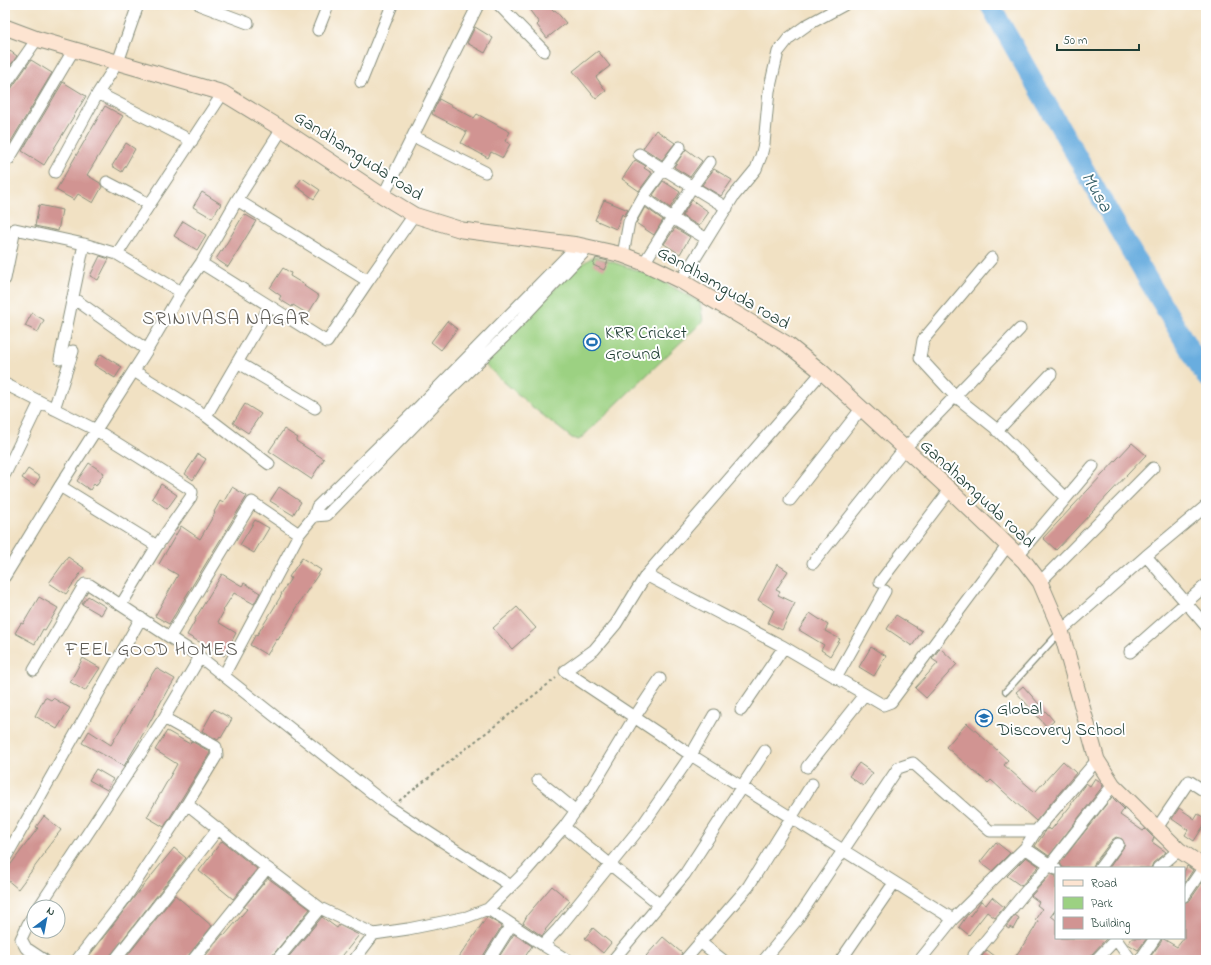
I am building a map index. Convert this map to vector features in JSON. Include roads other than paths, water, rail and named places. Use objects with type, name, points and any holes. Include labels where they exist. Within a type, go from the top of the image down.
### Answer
[{"type":"street","points":[[55,172],[98,94],[118,62],[138,5]]},
{"type":"street","points":[[201,5],[248,23]]},
{"type":"street","points":[[318,30],[328,5]]},
{"type":"street","points":[[361,82],[392,5]]},
{"type":"street","points":[[383,196],[478,5]]},
{"type":"street","points":[[499,5],[544,51]]},
{"type":"street","points":[[681,282],[706,239],[734,197],[756,169],[764,144],[769,91],[778,52],[789,38],[807,25],[844,5]]},
{"type":"street","name":"Gandhamguda road","points":[[6,29],[223,94],[282,129],[414,215],[462,230],[584,246],[623,255],[644,263],[681,282],[787,344],[822,372],[950,490],[1013,550],[1040,582],[1061,631],[1097,760],[1113,785],[1179,850],[1205,867]]},
{"type":"street","points":[[5,85],[37,39]]},
{"type":"street","points":[[10,159],[74,49]]},
{"type":"street","points":[[98,94],[192,141]]},
{"type":"street","points":[[117,254],[223,94]]},
{"type":"street","points":[[5,576],[60,486],[134,371],[181,292],[201,263],[237,200],[282,129]]},
{"type":"street","points":[[413,136],[485,172]]},
{"type":"street","points":[[623,255],[629,222],[643,197],[680,147]]},
{"type":"street","points":[[639,154],[727,208]]},
{"type":"street","points":[[644,263],[692,187],[710,162]]},
{"type":"street","points":[[107,182],[149,204]]},
{"type":"street","points":[[643,197],[672,218],[706,239]]},
{"type":"street","points":[[237,200],[368,281]]},
{"type":"street","points":[[201,263],[327,342],[414,215]]},
{"type":"street","points":[[5,279],[15,229],[84,244],[117,254],[181,292]]},
{"type":"street","points":[[60,359],[84,244]]},
{"type":"street","points":[[224,675],[299,534],[314,516],[318,507],[389,444],[465,368],[505,336],[584,246]]},
{"type":"street","points":[[992,258],[923,340],[920,358],[955,396],[998,430],[1066,498]]},
{"type":"street","points":[[73,298],[147,350]]},
{"type":"street","points":[[206,416],[270,306]]},
{"type":"street","points":[[813,563],[904,449],[1020,329]]},
{"type":"street","points":[[54,409],[73,351]]},
{"type":"street","points":[[237,362],[315,408]]},
{"type":"street","points":[[134,371],[206,416],[269,464]]},
{"type":"street","points":[[822,372],[646,575],[616,624],[594,650],[565,670],[634,718],[741,788],[953,920]]},
{"type":"street","points":[[998,430],[1051,374]]},
{"type":"street","points":[[5,384],[96,430],[192,492],[191,497],[157,546],[122,605]]},
{"type":"street","points":[[5,474],[40,402]]},
{"type":"street","points":[[790,500],[861,409]]},
{"type":"street","points":[[646,575],[784,647],[883,706],[891,702],[1013,550],[1066,498],[1093,466]]},
{"type":"street","points":[[1040,582],[1153,468]]},
{"type":"street","points":[[60,486],[157,546]]},
{"type":"street","points":[[836,678],[883,586],[950,490]]},
{"type":"street","points":[[170,637],[252,502],[299,534]]},
{"type":"street","points":[[1061,631],[1146,556],[1206,506]]},
{"type":"street","points":[[1146,556],[1206,626]]},
{"type":"street","points":[[34,670],[82,586],[85,584],[90,585],[200,657],[391,808],[511,886]]},
{"type":"street","points":[[1130,652],[1206,585]]},
{"type":"street","points":[[7,855],[141,618]]},
{"type":"street","points":[[741,710],[784,647]]},
{"type":"street","points":[[44,899],[164,718],[200,657]]},
{"type":"street","points":[[187,804],[320,908],[374,934],[467,917],[488,908],[526,871],[564,827],[588,794],[634,718],[660,679]]},
{"type":"street","points":[[807,767],[864,694]]},
{"type":"street","points":[[543,945],[558,929],[644,823],[691,755],[714,715]]},
{"type":"street","points":[[77,960],[126,897],[217,755],[216,747],[164,718]]},
{"type":"street","points":[[612,960],[685,874],[764,751]]},
{"type":"street","points":[[920,960],[953,920],[1025,848],[1036,832],[1097,760]]},
{"type":"street","points":[[764,960],[796,921],[898,768],[912,762],[990,831],[1036,832]]},
{"type":"street","points":[[538,780],[576,811]]},
{"type":"street","points":[[1157,828],[1189,781],[1206,792]]},
{"type":"street","points":[[685,960],[748,887],[812,784]]},
{"type":"street","points":[[974,955],[1026,891],[1053,867],[1113,785]]},
{"type":"street","points":[[564,827],[659,904]]},
{"type":"street","points":[[114,960],[218,829]]},
{"type":"street","points":[[1101,867],[1118,844]]},
{"type":"street","points":[[1025,848],[1053,867]]},
{"type":"street","points":[[1159,867],[1179,850]]},
{"type":"street","points":[[1185,895],[1205,867]]},
{"type":"street","points":[[193,960],[267,868]]},
{"type":"street","points":[[841,960],[894,882]]},
{"type":"street","points":[[277,960],[320,908]]},
{"type":"street","points":[[488,908],[511,925],[543,945],[554,956],[567,960]]},
{"type":"street","points":[[488,960],[511,925]]},
{"type":"street","points":[[26,928],[21,938],[26,948],[44,960]]},
{"type":"street","points":[[357,959],[374,934]]},
{"type":"street","points":[[1096,960],[1114,939]]},
{"type":"street","points":[[1116,939],[1131,960]]},
{"type":"street","points":[[1140,960],[1154,939]]},
{"type":"street","points":[[700,942],[723,960]]},
{"type":"lane","points":[[1006,690],[1061,631]]},
{"type":"waterway","name":"Musa","points":[[990,5],[1135,258],[1206,377]]},
{"type":"place","name":"KRR Cricket Ground","points":[[592,342]]},
{"type":"place","name":"Global Discovery School","points":[[984,718]]},
{"type":"district","name":"SRINIVASA NAGAR","points":[[226,317]]},
{"type":"district","name":"FEEL GOOD HOMES","points":[[152,648]]}]
